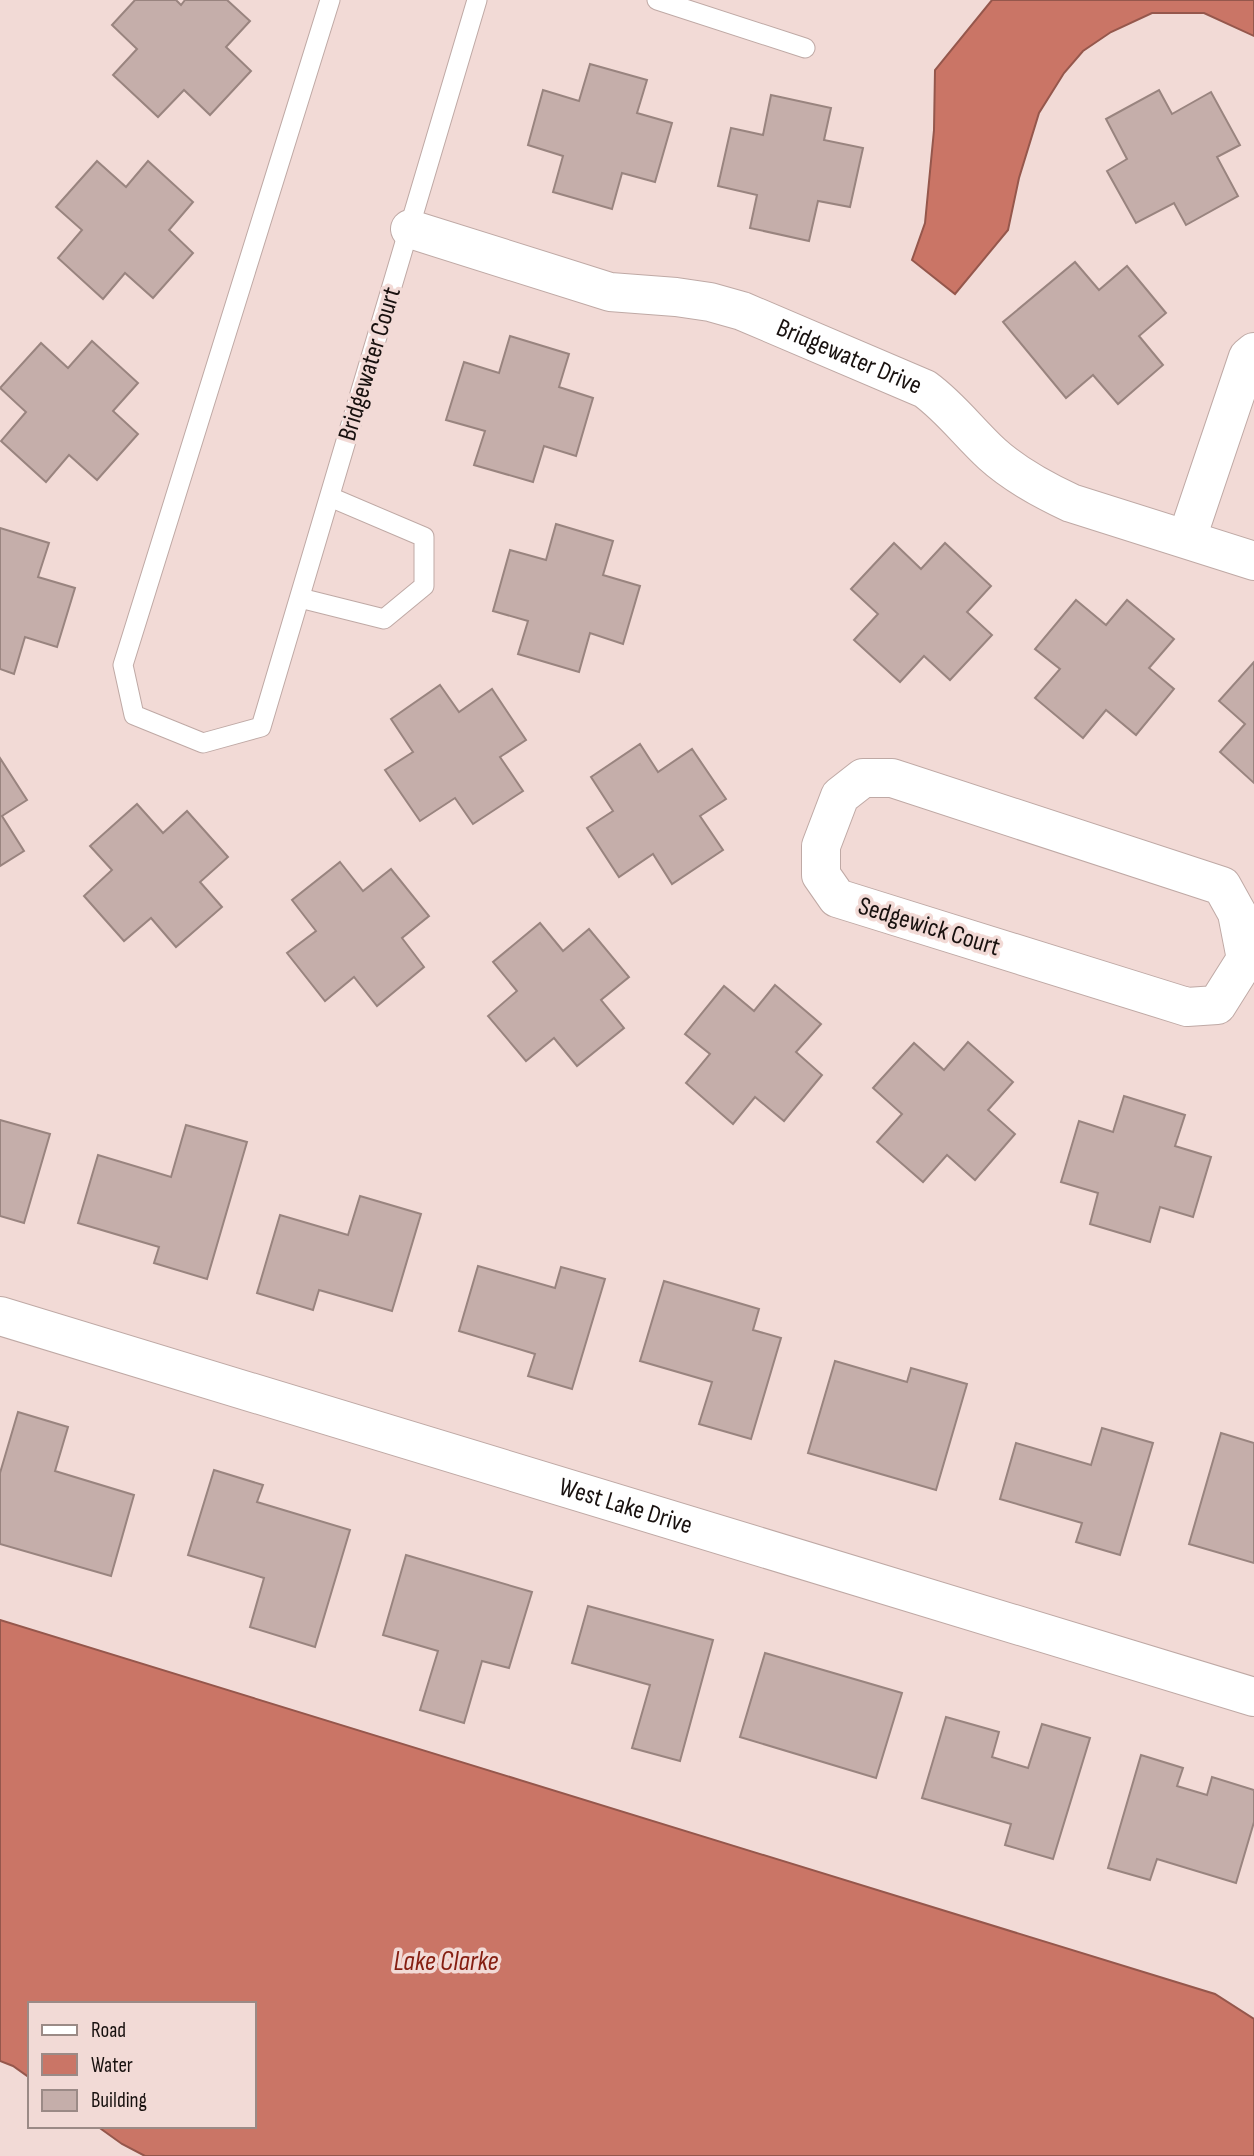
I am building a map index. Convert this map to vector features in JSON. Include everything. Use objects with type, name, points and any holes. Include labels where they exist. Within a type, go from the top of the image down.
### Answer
[{"type":"street","name":"Bridgewater Drive","points":[[410,229],[610,292],[676,297],[742,310],[925,389],[949,409],[992,454],[1017,474],[1044,490],[1071,503],[1254,561]]},
{"type":"street","points":[[1187,538],[1248,357],[1254,352]]},
{"type":"street","name":"Sedgewick Court","points":[[863,778],[892,778],[1222,886],[1237,912],[1250,961],[1217,1005],[1187,1007],[837,898],[821,875],[821,846],[840,796],[863,778]]},
{"type":"street","name":"West Lake Drive","points":[[0,1317],[1254,1696]]},
{"type":"lane","name":"Bridgewater Court","points":[[330,0],[123,665],[134,715],[203,743],[261,727],[477,0]]},
{"type":"lane","points":[[657,0],[805,48]]},
{"type":"lane","points":[[300,598],[384,619],[424,586],[424,537],[330,497]]},
{"type":"water","points":[[992,0],[1254,0],[1254,36],[1204,13],[1152,13],[1111,32],[1083,51],[1064,73],[1039,113],[1019,178],[1008,230],[955,294],[912,260],[925,223],[934,130],[935,70]]},
{"type":"water","name":"Lake Clarke","points":[[0,1620],[1215,1994],[1254,2019],[1254,2156],[145,2156],[100,2128],[256,2128],[256,2002],[28,2002],[28,2077],[0,2061]]},
{"type":"building","points":[[135,0],[176,0],[181,5],[185,0],[227,0],[250,21],[226,47],[251,71],[210,115],[184,90],[158,117],[113,75],[137,49],[112,25]]},
{"type":"building","points":[[590,64],[647,80],[637,113],[672,123],[655,182],[622,173],[612,209],[553,192],[563,156],[528,145],[543,90],[579,101]]},
{"type":"building","points":[[1159,90],[1172,114],[1211,92],[1240,145],[1217,157],[1238,196],[1186,225],[1174,203],[1136,223],[1107,171],[1127,159],[1106,119]]},
{"type":"building","points":[[771,95],[831,108],[824,140],[863,148],[850,207],[818,201],[809,241],[750,228],[757,195],[718,186],[731,128],[763,135]]},
{"type":"building","points":[[97,161],[126,187],[148,161],[193,202],[169,230],[193,253],[153,298],[125,273],[103,299],[58,258],[82,230],[56,207]]},
{"type":"building","points":[[1075,262],[1099,290],[1127,266],[1166,313],[1139,336],[1163,365],[1118,404],[1093,375],[1066,398],[1003,322]]},
{"type":"building","points":[[510,336],[569,354],[559,387],[593,398],[576,456],[544,446],[533,482],[474,465],[485,431],[446,420],[464,362],[499,373]]},
{"type":"building","points":[[92,341],[138,383],[113,411],[138,434],[97,480],[69,455],[46,482],[1,441],[26,412],[0,388],[41,343],[68,368]]},
{"type":"building","points":[[556,524],[613,541],[603,575],[640,586],[623,644],[590,633],[579,672],[518,654],[528,621],[493,611],[510,550],[546,560]]},
{"type":"building","points":[[0,528],[49,543],[38,577],[75,588],[57,647],[25,637],[14,674],[0,669]]},
{"type":"building","points":[[894,543],[921,569],[945,543],[991,586],[967,612],[992,635],[950,680],[924,656],[900,682],[854,640],[878,614],[851,589]]},
{"type":"building","points":[[1076,600],[1106,625],[1127,600],[1174,639],[1149,668],[1174,689],[1136,735],[1106,710],[1083,738],[1035,698],[1060,669],[1035,649]]},
{"type":"building","points":[[1254,662],[1254,783],[1220,752],[1245,724],[1219,701]]},
{"type":"building","points":[[440,685],[459,712],[492,689],[526,740],[500,757],[523,791],[473,824],[455,798],[420,821],[385,770],[413,752],[391,719]]},
{"type":"building","points":[[640,744],[658,772],[692,749],[726,799],[700,816],[723,850],[672,884],[653,854],[619,877],[587,828],[613,811],[591,777]]},
{"type":"building","points":[[0,758],[27,800],[2,816],[24,851],[0,866]]},
{"type":"building","points":[[137,804],[163,833],[187,811],[228,857],[200,882],[222,907],[176,947],[151,918],[124,941],[84,896],[112,870],[90,846]]},
{"type":"building","points":[[340,862],[363,891],[391,869],[429,916],[402,938],[424,967],[377,1006],[354,977],[325,1001],[287,953],[316,931],[292,900]]},
{"type":"building","points":[[540,923],[563,951],[589,929],[629,977],[601,1000],[624,1028],[577,1066],[554,1038],[526,1061],[488,1016],[517,991],[493,962]]},
{"type":"building","points":[[775,985],[821,1024],[796,1052],[822,1075],[784,1121],[755,1097],[733,1124],[686,1083],[710,1054],[685,1034],[724,986],[754,1011]]},
{"type":"building","points":[[968,1042],[1013,1082],[988,1110],[1015,1134],[975,1180],[947,1155],[923,1182],[877,1142],[902,1114],[873,1088],[914,1043],[944,1070]]},
{"type":"building","points":[[1124,1096],[1185,1115],[1175,1146],[1211,1157],[1193,1217],[1160,1207],[1150,1242],[1090,1224],[1098,1193],[1061,1182],[1079,1121],[1113,1132]]},
{"type":"building","points":[[0,1120],[50,1134],[24,1223],[0,1216]]},
{"type":"building","points":[[186,1125],[247,1142],[207,1279],[154,1263],[159,1247],[78,1223],[98,1155],[171,1177]]},
{"type":"building","points":[[360,1196],[421,1214],[392,1311],[319,1290],[313,1310],[257,1293],[280,1215],[348,1235]]},
{"type":"building","points":[[478,1266],[555,1288],[561,1267],[605,1279],[572,1389],[528,1376],[535,1354],[459,1331]]},
{"type":"building","points":[[664,1281],[759,1309],[753,1330],[781,1338],[751,1439],[699,1424],[712,1382],[640,1361]]},
{"type":"building","points":[[835,1361],[907,1382],[911,1368],[967,1384],[936,1490],[808,1453]]},
{"type":"building","points":[[18,1412],[68,1427],[55,1471],[134,1495],[111,1576],[0,1544],[0,1473]]},
{"type":"building","points":[[1102,1428],[1153,1443],[1120,1555],[1076,1542],[1082,1523],[1000,1499],[1016,1443],[1091,1465]]},
{"type":"building","points":[[1221,1433],[1254,1443],[1254,1563],[1189,1544]]},
{"type":"building","points":[[214,1470],[263,1485],[257,1502],[350,1530],[315,1647],[250,1627],[264,1578],[188,1555]]},
{"type":"building","points":[[406,1555],[532,1592],[509,1668],[482,1661],[464,1723],[420,1710],[438,1651],[383,1635]]},
{"type":"building","points":[[588,1606],[713,1640],[680,1761],[632,1748],[650,1685],[572,1663]]},
{"type":"building","points":[[765,1653],[902,1693],[876,1778],[740,1737]]},
{"type":"building","points":[[946,1717],[999,1732],[992,1757],[1028,1768],[1042,1724],[1090,1738],[1053,1859],[1005,1845],[1011,1824],[922,1798]]},
{"type":"building","points":[[1141,1755],[1183,1768],[1177,1786],[1207,1795],[1212,1777],[1254,1790],[1254,1822],[1236,1883],[1157,1859],[1150,1880],[1108,1868]]}]
